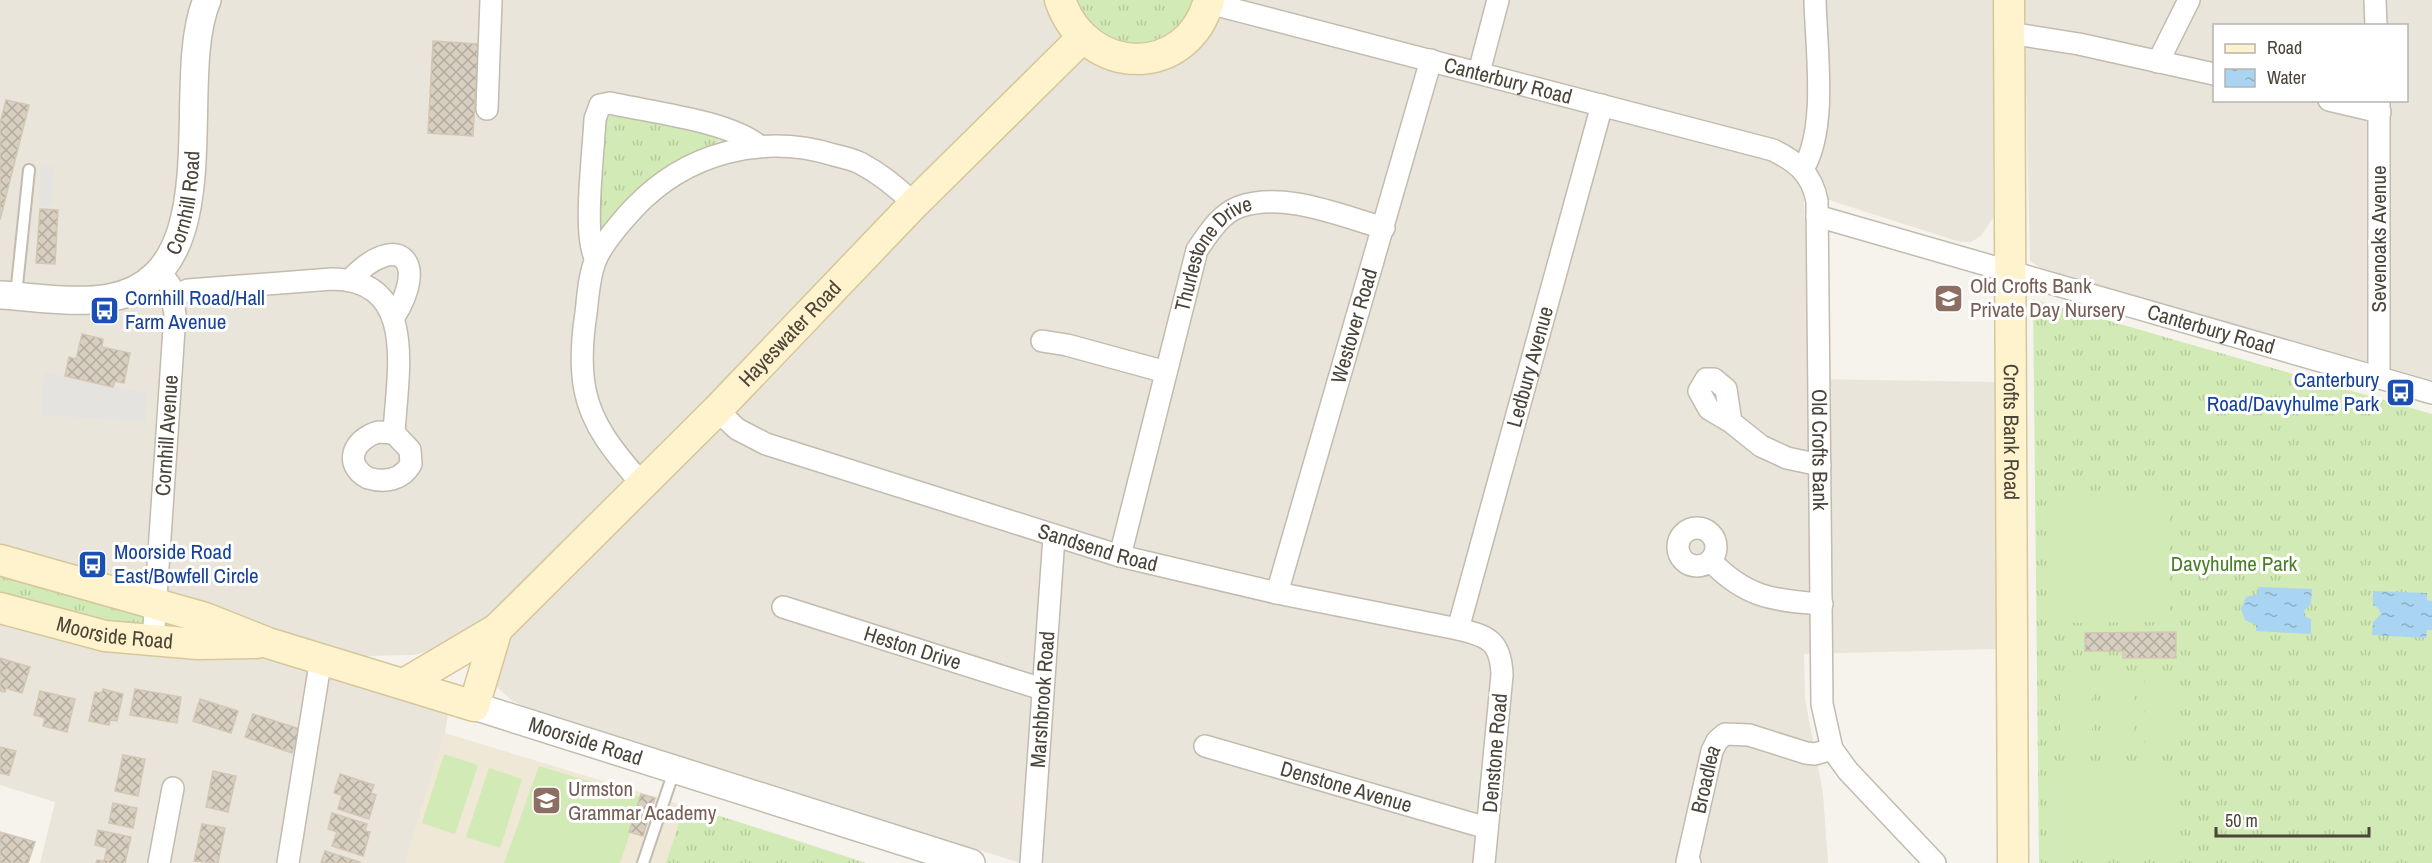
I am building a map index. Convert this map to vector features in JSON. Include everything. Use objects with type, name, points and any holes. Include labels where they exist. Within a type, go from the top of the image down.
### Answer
[{"type":"main road","points":[[1060,0],[1067,20],[1082,38],[1100,51],[1121,58],[1143,59],[1164,53],[1183,42],[1198,26],[1209,2]]},
{"type":"main road","name":"Crofts Bank Road","points":[[2009,0],[2013,863]]},
{"type":"main road","name":"Hayeswater Road","points":[[404,684],[497,629],[641,483],[717,410],[914,204],[1082,38]]},
{"type":"main road","name":"Moorside Road","points":[[0,560],[205,618],[268,643],[474,706]]},
{"type":"main road","name":"Moorside Road","points":[[0,608],[105,636],[153,642],[268,643]]},
{"type":"main road","name":"Hayeswater Road","points":[[474,706],[497,629]]},
{"type":"street","name":"Cornhill Road","points":[[8,295],[88,300],[110,298],[129,292],[159,271],[179,240],[189,198],[196,38],[207,0]]},
{"type":"street","points":[[487,109],[491,0]]},
{"type":"street","points":[[1479,72],[1498,0]]},
{"type":"street","points":[[1803,169],[1813,146],[1818,123],[1815,0]]},
{"type":"street","points":[[2158,62],[2189,0]]},
{"type":"street","points":[[2375,0],[2376,24]]},
{"type":"street","name":"Canterbury Road","points":[[1209,2],[1773,150],[1803,169]]},
{"type":"street","points":[[2009,33],[2079,44],[2213,74]]},
{"type":"street","name":"Westover Road","points":[[1277,593],[1431,60]]},
{"type":"street","points":[[2345,102],[2379,106]]},
{"type":"street","points":[[596,259],[591,252],[589,230],[595,119],[600,105],[610,103],[720,127],[749,137],[759,146]]},
{"type":"street","name":"Ledbury Avenue","points":[[1458,628],[1602,105]]},
{"type":"street","name":"Sevenoaks Avenue","points":[[2379,106],[2379,377]]},
{"type":"street","points":[[641,483],[600,429],[585,391],[582,338],[596,259],[623,219],[647,194],[672,175],[720,153],[759,146],[799,146],[859,162],[891,182],[914,204]]},
{"type":"street","name":"Old Crofts Bank","points":[[1803,169],[1815,188],[1817,216],[1822,704],[1832,749],[1848,771],[1935,863]]},
{"type":"street","name":"Thurlestone Drive","points":[[1120,556],[1197,250],[1214,226],[1238,208],[1266,202],[1294,204],[1384,228]]},
{"type":"street","name":"Canterbury Road","points":[[1817,216],[2432,393]]},
{"type":"street","points":[[350,280],[372,259],[384,254],[396,256],[405,261],[411,270],[410,284],[394,317]]},
{"type":"street","points":[[159,271],[170,285],[174,305]]},
{"type":"street","points":[[174,305],[188,290],[350,280],[373,292],[394,317],[398,336],[394,433]]},
{"type":"street","name":"Cornhill Avenue","points":[[153,642],[174,305]]},
{"type":"street","points":[[1042,341],[1067,345],[1166,372]]},
{"type":"street","name":"Sandsend Road","points":[[717,410],[737,429],[766,444],[1054,537],[1120,556],[1277,593],[1458,628],[1477,633],[1494,644]]},
{"type":"street","points":[[1731,422],[1761,446],[1787,458],[1820,465]]},
{"type":"street","name":"Marshbrook Road","points":[[1031,863],[1054,537]]},
{"type":"street","points":[[1711,561],[1725,576],[1755,594],[1786,602],[1822,604]]},
{"type":"street","name":"Heston Drive","points":[[783,607],[1042,689]]},
{"type":"street","name":"Denstone Road","points":[[1484,863],[1502,675],[1500,657],[1494,644]]},
{"type":"street","points":[[288,863],[321,658]]},
{"type":"street","name":"Moorside Road","points":[[474,706],[971,863]]},
{"type":"street","name":"Broadlea","points":[[1690,863],[1688,862],[1712,751],[1717,741],[1725,734],[1749,735],[1806,753],[1815,754],[1832,749]]},
{"type":"street","name":"Denstone Avenue","points":[[1205,746],[1487,828]]},
{"type":"street","points":[[159,863],[173,788]]},
{"type":"lane","points":[[8,295],[29,170]]},
{"type":"lane","points":[[643,863],[674,770]]},
{"type":"shaded area","points":[[0,0],[1993,0],[1993,218],[1981,236],[1971,242],[1960,242],[1804,192],[1809,379],[1996,382],[1998,649],[1804,654],[1805,699],[1823,793],[1828,863],[1020,863],[529,708],[511,700],[497,687],[493,675],[494,664],[444,648],[413,655],[365,656],[0,546]]},
{"type":"shaded area","points":[[2024,0],[2432,0],[2432,380],[2042,269],[2030,261]]},
{"type":"shaded area","points":[[41,165],[53,166],[52,206],[39,206]]},
{"type":"shaded area","points":[[44,373],[147,393],[146,421],[41,415]]},
{"type":"shaded area","points":[[0,619],[273,660],[448,714],[445,733],[405,863],[40,863],[55,802],[0,785]]},
{"type":"shaded area","name":"Urmston Grammar Academy","points":[[445,733],[781,835],[866,863],[405,863]]},
{"type":"green space","points":[[1072,0],[1197,0],[1178,32],[1137,48],[1096,36]]},
{"type":"green space","points":[[614,113],[718,136],[717,145],[666,170],[641,190],[603,232],[597,229],[604,121]]},
{"type":"green space","name":"Davyhulme Park","points":[[2033,299],[2432,414],[2432,863],[2039,863]]},
{"type":"green space","points":[[2169,491],[2170,622],[2049,623],[2048,492]]},
{"type":"green space","points":[[0,571],[142,611],[145,619],[141,627],[119,628],[0,597]]},
{"type":"green space","points":[[2060,674],[2092,675],[2092,748],[2060,748]]},
{"type":"green space","points":[[2103,675],[2135,675],[2134,748],[2103,748]]},
{"type":"green space","points":[[2145,675],[2177,675],[2177,748],[2145,748]]},
{"type":"green space","points":[[444,754],[478,765],[455,834],[422,823]]},
{"type":"green space","points":[[539,766],[642,797],[620,863],[504,863]]},
{"type":"green space","points":[[2177,766],[2178,857],[2053,858],[2051,768]]},
{"type":"green space","points":[[489,768],[522,779],[500,848],[466,837]]},
{"type":"green space","points":[[685,805],[866,863],[666,863]]},
{"type":"water","points":[[2258,587],[2312,589],[2311,604],[2304,611],[2306,617],[2311,619],[2311,634],[2256,631],[2256,625],[2245,620],[2241,609],[2246,597],[2258,594]]},
{"type":"water","points":[[2373,591],[2427,593],[2427,600],[2432,601],[2432,630],[2427,630],[2426,638],[2372,635],[2373,622],[2381,614],[2373,605]]},
{"type":"building","points":[[433,41],[478,44],[473,136],[428,133]]},
{"type":"building","points":[[6,100],[29,105],[0,220],[0,123]]},
{"type":"building","points":[[40,209],[58,210],[55,264],[36,263]]},
{"type":"building","points":[[82,334],[103,339],[102,347],[130,353],[124,383],[115,381],[113,387],[65,376],[69,357],[76,359]]},
{"type":"building","points":[[2176,632],[2176,658],[2123,658],[2123,651],[2085,651],[2085,633]]},
{"type":"building","points":[[0,658],[30,667],[22,693],[6,688],[5,692],[0,691]]},
{"type":"building","points":[[103,689],[123,694],[117,721],[110,720],[109,725],[89,721],[95,692],[102,693]]},
{"type":"building","points":[[135,689],[181,697],[177,723],[130,715]]},
{"type":"building","points":[[40,691],[75,699],[67,732],[43,726],[45,718],[34,715]]},
{"type":"building","points":[[200,699],[238,711],[231,733],[193,721]]},
{"type":"building","points":[[253,714],[300,729],[292,753],[245,737]]},
{"type":"building","points":[[0,747],[16,751],[9,775],[0,773]]},
{"type":"building","points":[[123,755],[145,759],[138,796],[115,791]]},
{"type":"building","points":[[213,771],[236,776],[228,812],[206,807]]},
{"type":"building","points":[[340,774],[374,785],[371,793],[376,795],[369,819],[338,809],[342,795],[334,793]]},
{"type":"building","points":[[641,794],[655,798],[643,836],[629,832]]},
{"type":"building","points":[[113,803],[137,808],[133,828],[109,823]]},
{"type":"building","points":[[332,813],[367,824],[365,831],[370,832],[363,856],[332,846],[337,832],[328,829]]},
{"type":"building","points":[[202,824],[225,828],[218,863],[194,861]]},
{"type":"building","points":[[98,830],[131,837],[125,863],[96,863],[97,860],[104,861],[107,848],[95,845]]},
{"type":"building","points":[[0,832],[35,842],[28,863],[0,863]]},
{"type":"building","points":[[325,851],[360,862],[360,863],[321,863]]},
{"type":"place","name":"Old Crofts Bank Private Day Nursery","points":[[1949,298]]},
{"type":"place","name":"Cornhill Road/Hall Farm Avenue","points":[[104,310]]},
{"type":"place","name":"Canterbury Road/Davyhulme Park","points":[[2400,392]]},
{"type":"place","name":"Moorside Road East/Bowfell Circle","points":[[93,564]]},
{"type":"place","name":"Urmston Grammar Academy","points":[[547,801]]}]
